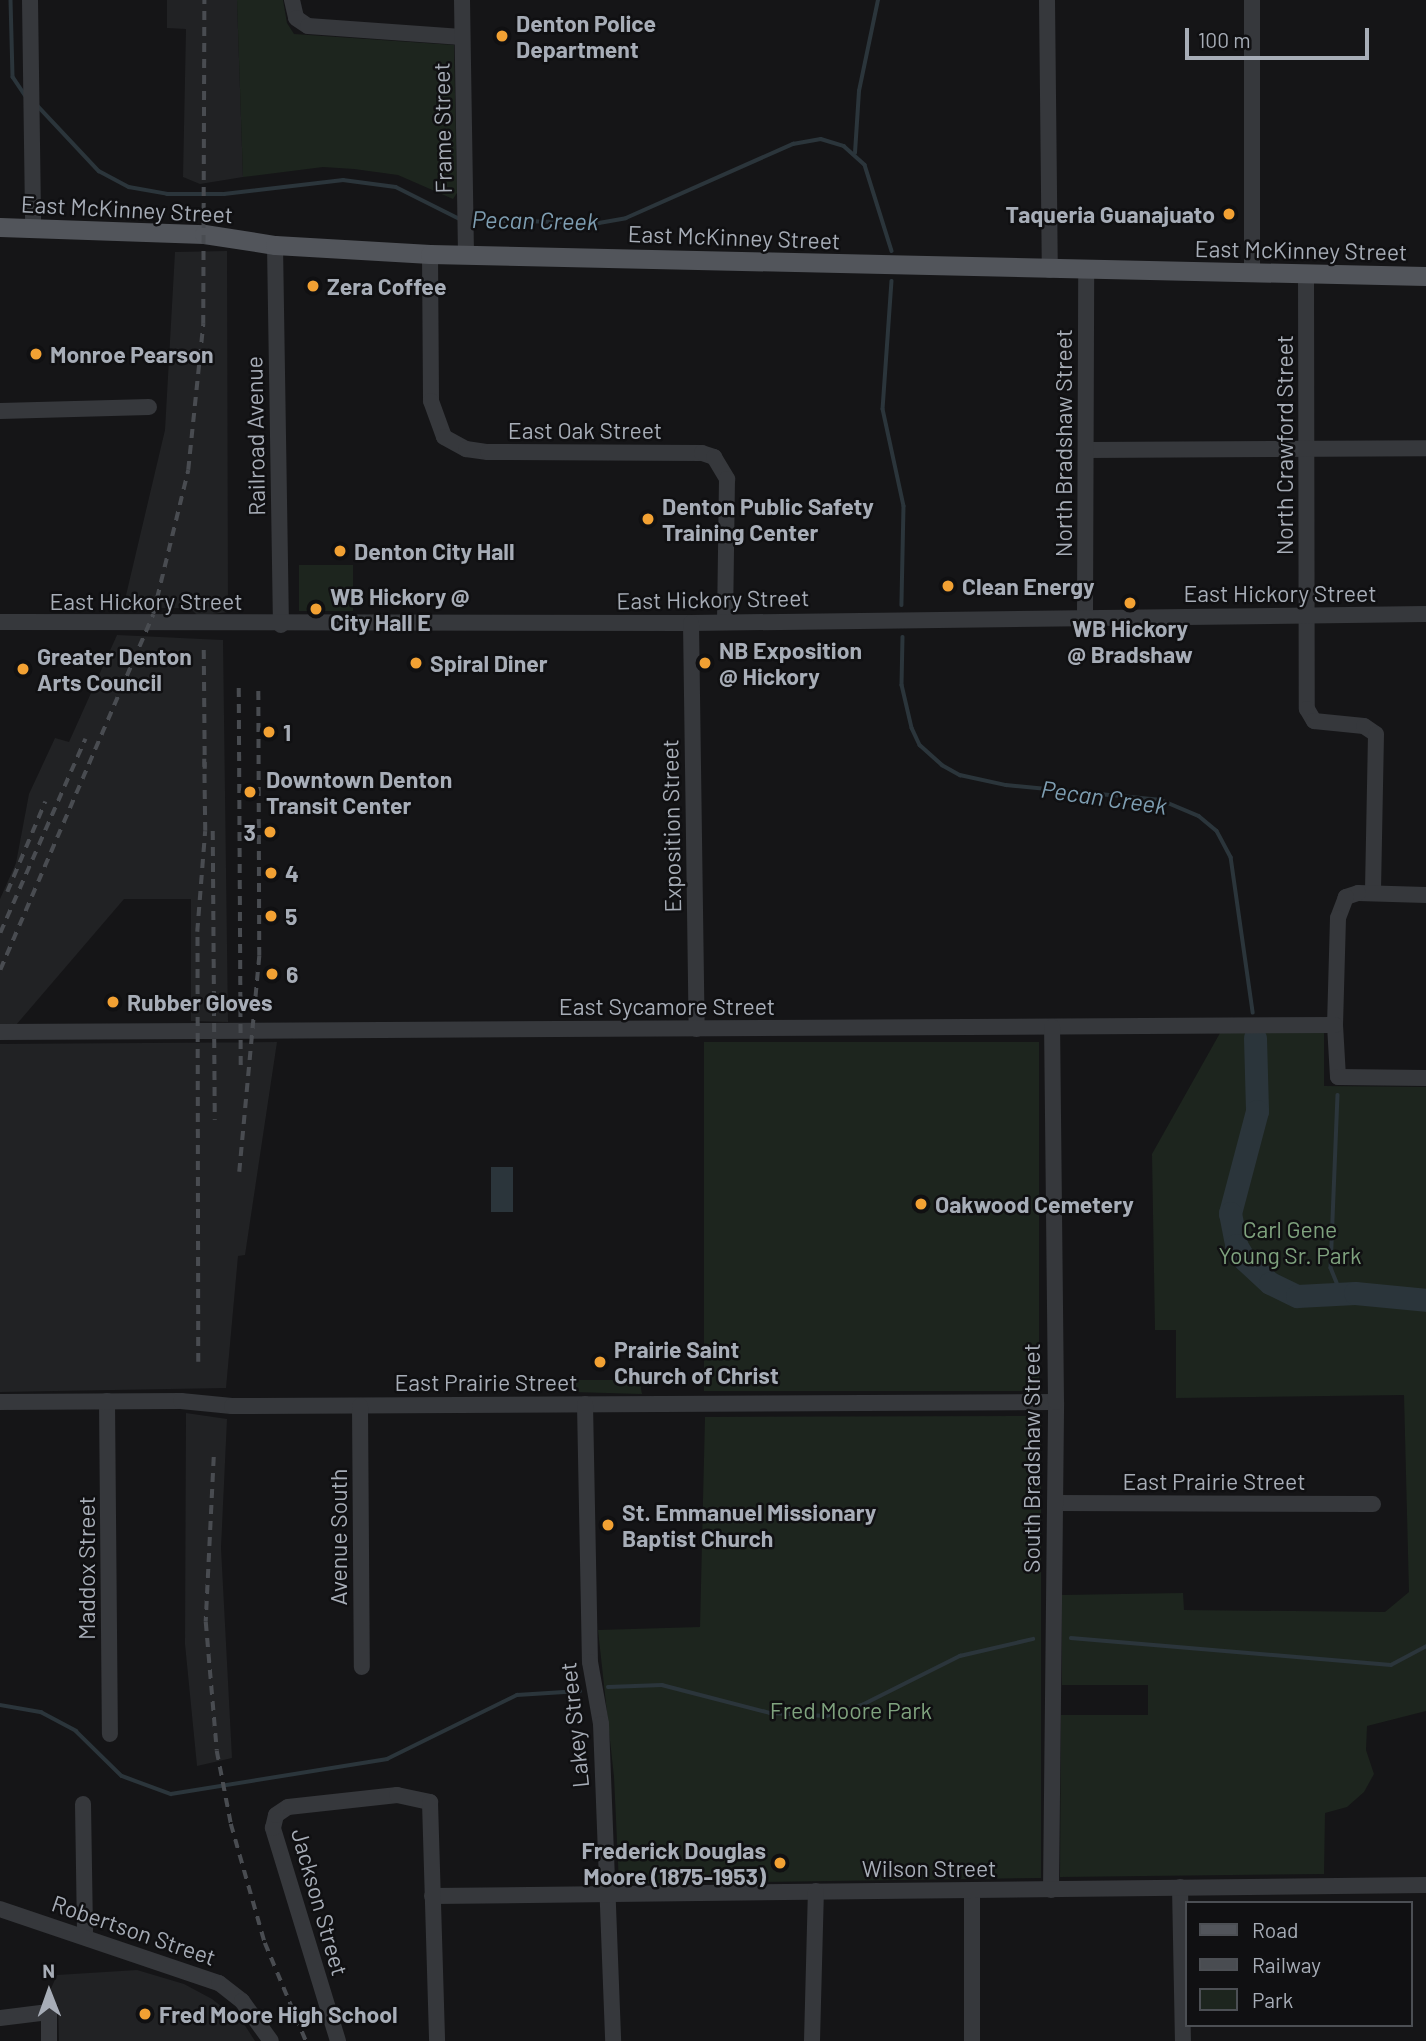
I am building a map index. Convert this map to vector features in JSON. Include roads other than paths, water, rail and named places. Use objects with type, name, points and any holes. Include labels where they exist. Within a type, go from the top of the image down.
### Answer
[{"type":"main road","name":"East McKinney Street","points":[[0,227],[204,234],[275,245],[430,254],[1050,270],[1426,276]]},
{"type":"street","points":[[30,0],[33,228]]},
{"type":"street","points":[[292,0],[296,18],[308,26],[462,37]]},
{"type":"street","name":"Frame Street","points":[[462,0],[466,255]]},
{"type":"street","points":[[1047,0],[1050,270]]},
{"type":"street","points":[[1251,274],[1252,0]]},
{"type":"street","name":"Railroad Avenue","points":[[275,245],[281,625]]},
{"type":"street","name":"East Oak Street","points":[[430,254],[431,401],[444,437],[466,449],[488,452],[702,453],[714,457],[723,469],[727,503],[725,622]]},
{"type":"street","name":"North Bradshaw Street","points":[[1085,617],[1086,270]]},
{"type":"street","name":"North Crawford Street","points":[[1306,275],[1307,709],[1314,721],[1364,726],[1376,734],[1373,893]]},
{"type":"street","points":[[0,411],[149,407]]},
{"type":"street","points":[[1087,450],[1426,448]]},
{"type":"street","name":"East Hickory Street","points":[[0,622],[281,625],[691,623],[1426,614]]},
{"type":"street","name":"Exposition Street","points":[[691,623],[697,1029]]},
{"type":"street","points":[[1426,895],[1373,893],[1346,897],[1339,908],[1335,1025],[1338,1077],[1426,1078]]},
{"type":"street","name":"East Sycamore Street","points":[[0,1032],[697,1029],[1027,1024],[1052,1027],[1335,1025]]},
{"type":"street","name":"South Bradshaw Street","points":[[1051,1890],[1056,1402],[1052,1027]]},
{"type":"street","name":"East Prairie Street","points":[[0,1402],[107,1401],[360,1406],[1056,1402]]},
{"type":"street","name":"Maddox Street","points":[[107,1401],[110,1734]]},
{"type":"street","name":"Lakey Street","points":[[585,1404],[590,1662],[601,1724],[613,2041]]},
{"type":"street","name":"Avenue South","points":[[360,1406],[362,1667]]},
{"type":"street","name":"East Prairie Street","points":[[1055,1503],[1373,1504]]},
{"type":"street","name":"Jackson Street","points":[[338,2041],[273,1828],[276,1815],[288,1807],[356,1798],[397,1795],[430,1802],[432,1896]]},
{"type":"street","points":[[83,1804],[85,1937]]},
{"type":"street","name":"Wilson Street","points":[[432,1896],[1426,1885]]},
{"type":"street","points":[[1180,1887],[1183,2041]]},
{"type":"street","points":[[812,2041],[816,1891]]},
{"type":"street","points":[[972,1891],[972,2041]]},
{"type":"street","points":[[432,1896],[437,2041]]},
{"type":"street","name":"Robertson Street","points":[[0,1909],[219,1983],[242,2001],[271,2041]]},
{"type":"street","points":[[0,2018],[49,2012],[50,2041]]},
{"type":"waterway","name":"Pecan Creek","points":[[11,0],[13,77],[25,95]]},
{"type":"waterway","points":[[855,153],[859,91],[878,0]]},
{"type":"waterway","name":"Pecan Creek","points":[[36,104],[99,171],[129,187],[167,194],[224,194],[343,180],[396,187],[460,219]]},
{"type":"waterway","name":"Pecan Creek","points":[[471,220],[599,223],[626,218],[793,144],[821,139],[844,146],[865,165],[892,251]]},
{"type":"waterway","name":"Pecan Creek","points":[[892,281],[883,409],[904,506],[902,605]]},
{"type":"waterway","name":"Pecan Creek","points":[[903,637],[902,685],[912,728],[920,745],[942,765],[960,775],[1006,785],[1161,800],[1199,816],[1217,831],[1231,857],[1253,1012]]},
{"type":"waterway","name":"Pecan Creek","points":[[1255,1038],[1257,1111],[1230,1213],[1236,1245],[1245,1260],[1270,1283],[1297,1296],[1355,1293],[1426,1300]]},
{"type":"waterway","points":[[1338,1095],[1331,1268],[1341,1293]]},
{"type":"waterway","points":[[1071,1638],[1391,1665],[1426,1646]]},
{"type":"waterway","points":[[608,1687],[662,1685],[770,1713],[826,1716],[862,1705],[960,1656],[1033,1639]]},
{"type":"waterway","points":[[0,1705],[41,1712],[76,1731],[122,1776],[171,1794],[387,1759],[517,1695],[580,1691]]},
{"type":"railway","points":[[0,970],[153,614],[188,470],[203,324],[204,0]]},
{"type":"railway","points":[[204,650],[205,769]]},
{"type":"railway","points":[[239,688],[241,1067]]},
{"type":"railway","points":[[239,1172],[259,956],[258,688]]},
{"type":"railway","points":[[0,933],[85,739]]},
{"type":"railway","points":[[198,1362],[197,932],[205,831],[204,759]]},
{"type":"railway","points":[[7,892],[45,802]]},
{"type":"railway","points":[[213,831],[215,1120]]},
{"type":"railway","points":[[214,1457],[206,1622],[217,1751],[231,1824],[265,1943],[306,2041]]},
{"type":"place","name":"Denton Police Department","points":[[502,36]]},
{"type":"place","name":"Taqueria Guanajuato","points":[[1229,214]]},
{"type":"place","name":"Zera Coffee","points":[[313,286]]},
{"type":"place","name":"Monroe Pearson","points":[[36,354]]},
{"type":"place","name":"Denton Public Safety Training Center","points":[[648,519]]},
{"type":"place","name":"Denton City Hall","points":[[340,551]]},
{"type":"place","name":"Clean Energy","points":[[948,586]]},
{"type":"place","name":"WB Hickory @ Bradshaw","points":[[1130,603]]},
{"type":"place","name":"WB Hickory @ City Hall E","points":[[316,609]]},
{"type":"place","name":"Spiral Diner","points":[[416,663]]},
{"type":"place","name":"NB Exposition @ Hickory","points":[[705,663]]},
{"type":"place","name":"Greater Denton Arts Council","points":[[23,669]]},
{"type":"place","name":"1","points":[[269,732]]},
{"type":"place","name":"Downtown Denton Transit Center","points":[[250,792]]},
{"type":"place","name":"3","points":[[270,832]]},
{"type":"place","name":"4","points":[[271,873]]},
{"type":"place","name":"5","points":[[271,916]]},
{"type":"place","name":"6","points":[[272,974]]},
{"type":"place","name":"Rubber Gloves","points":[[113,1002]]},
{"type":"place","name":"Oakwood Cemetery","points":[[921,1204]]},
{"type":"place","name":"Prairie Saint Church of Christ","points":[[600,1362]]},
{"type":"place","name":"St. Emmanuel Missionary Baptist Church","points":[[608,1525]]},
{"type":"place","name":"Frederick Douglas Moore (1875-1953)","points":[[780,1863]]},
{"type":"place","name":"Fred Moore High School","points":[[145,2014]]},
{"type":"park label","name":"Carl Gene Young Sr. Park","points":[[1290,1242]]},
{"type":"park label","name":"Fred Moore Park","points":[[851,1710]]}]
